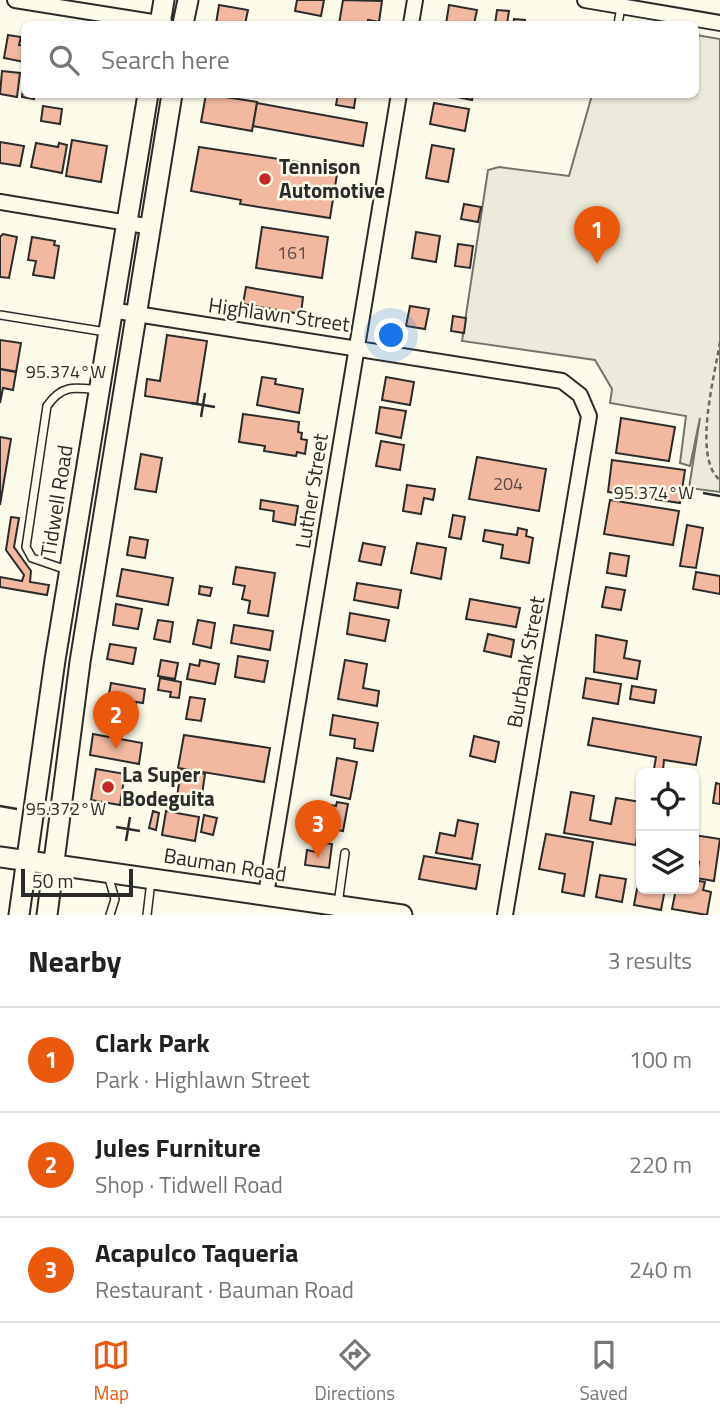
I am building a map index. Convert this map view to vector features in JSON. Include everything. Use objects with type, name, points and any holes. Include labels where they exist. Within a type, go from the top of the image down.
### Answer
[{"type":"main road","points":[[162,21],[164,0]]},
{"type":"main road","points":[[184,21],[188,0]]},
{"type":"main road","name":"Tidwell Road","points":[[19,915],[69,570],[147,98]]},
{"type":"main road","points":[[47,915],[80,662],[171,98]]},
{"type":"main road","points":[[83,485],[108,491]]},
{"type":"main road","points":[[55,660],[80,662]]},
{"type":"main road","name":"Bauman Road","points":[[0,857],[401,915]]},
{"type":"street","points":[[15,0],[144,21]]},
{"type":"street","points":[[412,21],[415,0]]},
{"type":"street","points":[[585,0],[720,23]]},
{"type":"street","name":"Luther Street","points":[[266,894],[398,98]]},
{"type":"street","points":[[0,202],[152,228]]},
{"type":"street","name":"Highlawn Street","points":[[111,310],[562,381],[580,395],[589,416]]},
{"type":"street","name":"Burbank Street","points":[[505,915],[589,416]]},
{"type":"lane","points":[[618,21],[621,6]]},
{"type":"lane","points":[[0,315],[107,332]]},
{"type":"lane","points":[[69,570],[32,558],[26,547],[26,533],[47,406],[56,393],[65,388],[98,390]]},
{"type":"lane","points":[[337,905],[345,853]]},
{"type":"lane","points":[[107,871],[115,900],[110,915]]},
{"type":"lane","points":[[147,915],[151,877]]},
{"type":"path","points":[[720,342],[705,448],[709,471],[720,480]]},
{"type":"shaded area","points":[[699,36],[720,39],[720,492],[689,488],[700,418],[690,466],[680,463],[686,416],[610,403],[612,389],[595,360],[462,341],[488,170],[499,167],[569,176],[591,98],[699,98]]},
{"type":"building","points":[[297,0],[324,0],[321,16],[295,11]]},
{"type":"building","points":[[343,0],[382,1],[379,21],[340,21]]},
{"type":"building","points":[[219,5],[248,10],[246,21],[216,21]]},
{"type":"building","points":[[449,5],[477,10],[475,21],[446,21]]},
{"type":"building","points":[[497,10],[509,11],[507,21],[495,21]]},
{"type":"building","points":[[8,35],[21,37],[21,61],[4,58]]},
{"type":"building","points":[[2,71],[20,73],[17,97],[0,94]]},
{"type":"building","points":[[205,98],[257,102],[252,131],[201,122]]},
{"type":"building","points":[[337,98],[355,98],[354,108],[336,105]]},
{"type":"building","points":[[257,103],[367,123],[363,146],[253,126]]},
{"type":"building","points":[[434,103],[469,109],[465,131],[430,124]]},
{"type":"building","points":[[43,106],[62,109],[60,124],[41,121]]},
{"type":"building","points":[[72,140],[107,146],[101,182],[66,176]]},
{"type":"building","points":[[0,142],[24,146],[20,166],[0,163]]},
{"type":"building","points":[[36,143],[58,147],[59,143],[67,145],[62,173],[31,167]]},
{"type":"building","points":[[432,145],[454,149],[448,182],[426,178]]},
{"type":"building","name":"Tennison Automotive","points":[[199,147],[338,168],[330,218],[240,204],[241,200],[191,191]]},
{"type":"building","points":[[464,204],[481,207],[478,222],[461,219]]},
{"type":"building","points":[[262,227],[328,237],[322,278],[256,268]]},
{"type":"building","points":[[416,232],[440,236],[436,262],[412,258]]},
{"type":"building","points":[[3,234],[17,237],[9,278],[0,277],[0,237]]},
{"type":"building","points":[[32,237],[55,241],[54,245],[59,246],[54,278],[33,275],[36,261],[28,260]]},
{"type":"building","points":[[458,244],[473,246],[470,268],[455,266]]},
{"type":"building","points":[[246,287],[303,297],[301,314],[243,304]]},
{"type":"building","points":[[410,306],[429,309],[425,329],[406,326]]},
{"type":"building","points":[[453,316],[466,318],[464,333],[451,331]]},
{"type":"building","points":[[167,335],[207,341],[197,404],[145,396],[147,379],[160,381]]},
{"type":"building","points":[[0,340],[21,343],[13,390],[3,388],[0,403]]},
{"type":"building","points":[[262,377],[276,379],[275,384],[303,389],[299,413],[257,405]]},
{"type":"building","points":[[386,377],[414,382],[410,405],[382,400]]},
{"type":"building","points":[[380,407],[406,411],[401,438],[376,433]]},
{"type":"building","points":[[243,414],[299,422],[298,432],[302,433],[301,439],[307,440],[305,454],[297,452],[296,456],[264,451],[265,446],[239,442]]},
{"type":"building","points":[[621,418],[675,427],[669,461],[616,453]]},
{"type":"building","points":[[0,437],[11,439],[0,505]]},
{"type":"building","points":[[381,441],[404,445],[400,470],[376,466]]},
{"type":"building","points":[[141,454],[162,458],[156,492],[135,489]]},
{"type":"building","points":[[477,457],[546,469],[539,511],[469,499]]},
{"type":"building","points":[[612,460],[685,470],[680,503],[608,492]]},
{"type":"building","points":[[407,485],[435,489],[433,500],[424,498],[421,514],[403,511]]},
{"type":"building","points":[[261,500],[298,506],[295,525],[273,521],[274,511],[260,509]]},
{"type":"building","points":[[610,500],[679,511],[673,545],[604,534]]},
{"type":"building","points":[[453,515],[465,517],[461,539],[449,537]]},
{"type":"building","points":[[11,517],[19,518],[14,547],[31,571],[30,582],[49,585],[47,595],[0,587],[0,577],[22,581],[24,575],[6,550]]},
{"type":"building","points":[[687,525],[703,528],[696,568],[680,566]]},
{"type":"building","points":[[518,528],[527,530],[526,536],[533,538],[529,563],[501,558],[503,545],[483,541],[485,530],[517,535]]},
{"type":"building","points":[[130,537],[148,540],[145,558],[127,555]]},
{"type":"building","points":[[363,543],[385,547],[381,565],[359,561]]},
{"type":"building","points":[[417,543],[446,548],[441,579],[411,573]]},
{"type":"building","points":[[610,553],[629,556],[626,576],[607,573]]},
{"type":"building","points":[[236,567],[275,573],[268,616],[248,613],[250,601],[242,599],[245,586],[233,584]]},
{"type":"building","points":[[122,569],[173,578],[168,605],[117,596]]},
{"type":"building","points":[[696,572],[720,576],[720,594],[693,589]]},
{"type":"building","points":[[357,583],[401,590],[398,608],[354,600]]},
{"type":"building","points":[[200,586],[212,588],[210,596],[199,594]]},
{"type":"building","points":[[606,587],[625,590],[621,610],[602,607]]},
{"type":"building","points":[[470,599],[520,608],[516,627],[466,619]]},
{"type":"building","points":[[116,604],[142,609],[138,629],[113,625]]},
{"type":"building","points":[[350,613],[389,620],[385,641],[347,634]]},
{"type":"building","points":[[158,620],[173,622],[170,642],[154,639]]},
{"type":"building","points":[[198,620],[215,623],[211,648],[193,644]]},
{"type":"building","points":[[234,625],[273,631],[270,650],[231,643]]},
{"type":"building","points":[[488,634],[514,640],[511,657],[484,651]]},
{"type":"building","points":[[596,635],[627,641],[624,658],[640,661],[637,679],[594,672]]},
{"type":"building","points":[[110,644],[136,648],[133,664],[107,659]]},
{"type":"building","points":[[238,656],[268,661],[264,682],[235,677]]},
{"type":"building","points":[[161,660],[178,663],[175,679],[158,676]]},
{"type":"building","points":[[200,660],[219,664],[215,684],[187,679],[190,664],[199,666]]},
{"type":"building","points":[[345,660],[367,664],[363,688],[379,691],[377,706],[338,699]]},
{"type":"building","points":[[160,678],[181,682],[179,698],[170,697],[171,692],[158,690]]},
{"type":"building","points":[[586,678],[621,684],[618,704],[583,698]]},
{"type":"building","points":[[111,683],[145,689],[143,703],[136,702],[135,710],[107,705]]},
{"type":"building","points":[[632,686],[656,690],[654,703],[630,699]]},
{"type":"building","points":[[190,697],[205,699],[201,721],[186,719]]},
{"type":"building","points":[[333,715],[378,723],[373,751],[354,748],[355,739],[330,735]]},
{"type":"building","points":[[593,718],[701,737],[696,765],[664,760],[663,768],[654,768],[656,757],[588,745]]},
{"type":"building","points":[[93,734],[142,743],[139,764],[90,755]]},
{"type":"building","points":[[184,735],[270,748],[264,782],[178,768]]},
{"type":"building","points":[[474,736],[499,742],[495,762],[470,756]]},
{"type":"building","points":[[337,758],[357,762],[350,799],[331,795]]},
{"type":"building","name":"La Super Bodeguita","points":[[96,769],[125,774],[120,805],[91,800]]},
{"type":"building","points":[[181,770],[205,774],[201,801],[177,797]]},
{"type":"building","points":[[716,783],[720,784],[720,804],[713,803]]},
{"type":"building","points":[[571,792],[594,796],[590,820],[611,824],[616,798],[636,801],[636,845],[564,833]]},
{"type":"building","points":[[337,802],[348,804],[343,831],[321,827],[325,804],[336,806]]},
{"type":"building","points":[[153,811],[159,813],[156,830],[149,828]]},
{"type":"building","points":[[166,811],[199,817],[195,841],[162,835]]},
{"type":"building","points":[[204,815],[217,818],[213,835],[201,832]]},
{"type":"building","points":[[458,820],[478,824],[472,859],[436,853],[440,833],[455,836]]},
{"type":"building","points":[[546,834],[593,842],[584,896],[562,892],[565,874],[539,869]]},
{"type":"building","points":[[699,836],[720,839],[714,881],[699,878]]},
{"type":"building","points":[[317,842],[332,844],[329,868],[305,865],[307,850],[316,852]]},
{"type":"building","points":[[424,856],[480,865],[476,889],[419,879]]},
{"type":"building","points":[[600,875],[626,879],[622,902],[596,897]]},
{"type":"building","points":[[699,881],[705,882],[703,890],[711,892],[707,915],[672,909],[675,894],[699,894]]},
{"type":"building","points":[[636,894],[664,894],[661,910],[634,905]]},
{"type":"place","name":"Tennison Automotive","points":[[265,179]]},
{"type":"place","name":"Clark Park","points":[[597,264]]},
{"type":"place","name":"Jules Furniture","points":[[116,749]]},
{"type":"place","name":"La Super Bodeguita","points":[[108,787]]},
{"type":"place","name":"Acapulco Taqueria","points":[[318,858]]}]
